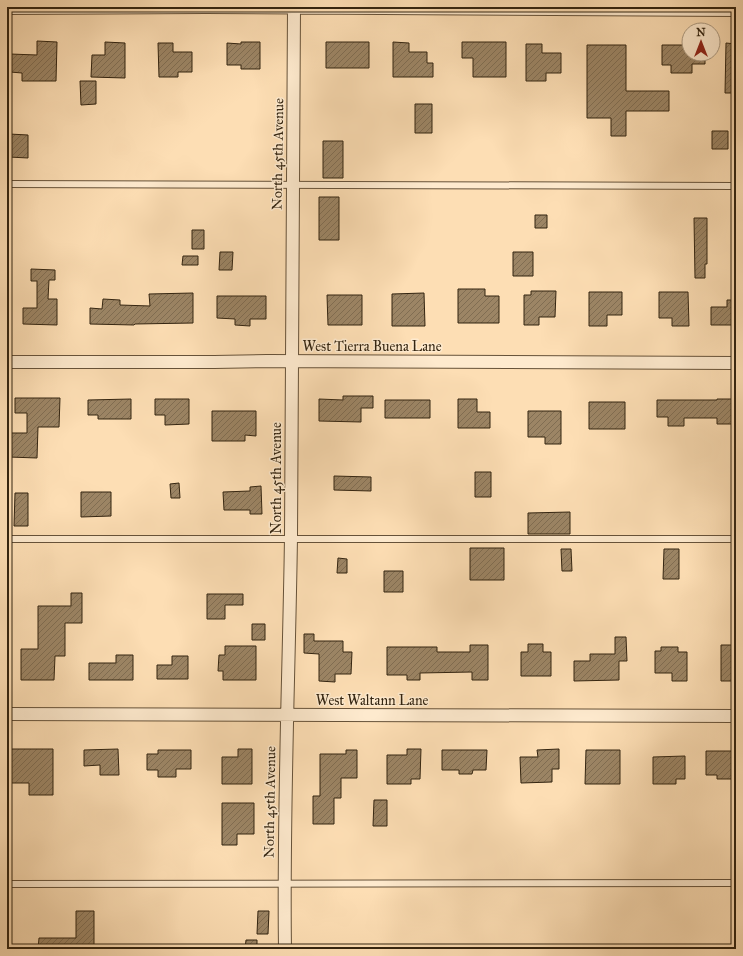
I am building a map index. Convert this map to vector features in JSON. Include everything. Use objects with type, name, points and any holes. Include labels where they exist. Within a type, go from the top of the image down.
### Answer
[{"type":"street","points":[[7,8],[294,7],[736,10]]},
{"type":"street","name":"North 45th Avenue","points":[[285,949],[284,884],[286,714],[291,539],[294,7]]},
{"type":"street","name":"West Tierra Buena Lane","points":[[7,362],[291,361],[736,363]]},
{"type":"street","name":"West Waltann Lane","points":[[7,714],[736,716]]},
{"type":"lane","points":[[7,184],[292,186],[736,186]]},
{"type":"lane","points":[[7,539],[736,539]]},
{"type":"lane","points":[[7,884],[736,883]]},
{"type":"building","points":[[37,41],[57,42],[56,81],[22,81],[22,73],[10,72],[10,54],[37,55]]},
{"type":"building","points":[[105,42],[125,43],[125,78],[91,77],[92,55],[105,55]]},
{"type":"building","points":[[241,42],[260,42],[260,69],[241,69],[241,65],[227,65],[227,43],[241,44]]},
{"type":"building","points":[[326,42],[369,42],[369,68],[326,68]]},
{"type":"building","points":[[393,42],[409,43],[409,52],[427,52],[427,63],[433,63],[433,77],[393,77]]},
{"type":"building","points":[[462,42],[506,42],[506,77],[473,77],[473,58],[462,58]]},
{"type":"building","points":[[158,43],[173,43],[173,52],[192,52],[192,72],[178,72],[178,77],[159,77]]},
{"type":"building","points":[[726,43],[736,44],[736,93],[725,93]]},
{"type":"building","points":[[526,44],[542,44],[542,53],[561,53],[561,73],[546,73],[546,81],[526,81]]},
{"type":"building","points":[[587,45],[626,45],[626,91],[669,91],[669,111],[626,111],[626,136],[611,136],[611,118],[587,118]]},
{"type":"building","points":[[662,45],[681,45],[681,62],[705,62],[705,64],[692,64],[692,73],[671,73],[671,65],[662,65]]},
{"type":"building","points":[[80,81],[96,81],[96,104],[81,105]]},
{"type":"building","points":[[415,104],[432,104],[432,133],[415,133]]},
{"type":"building","points":[[712,131],[728,131],[728,149],[712,149]]},
{"type":"building","points":[[9,134],[28,135],[28,158],[9,157]]},
{"type":"building","points":[[323,141],[343,141],[343,178],[323,178]]},
{"type":"building","points":[[319,197],[339,197],[339,240],[319,240]]},
{"type":"building","points":[[535,215],[547,215],[547,228],[535,228]]},
{"type":"building","points":[[694,218],[707,218],[707,264],[705,264],[705,278],[695,278]]},
{"type":"building","points":[[192,230],[204,230],[204,249],[192,249]]},
{"type":"building","points":[[220,252],[233,252],[232,270],[219,270]]},
{"type":"building","points":[[513,252],[533,252],[533,276],[513,276]]},
{"type":"building","points":[[183,256],[198,256],[198,265],[182,265]]},
{"type":"building","points":[[31,269],[55,270],[55,280],[49,280],[48,299],[57,299],[57,325],[23,324],[23,308],[37,308],[37,281],[31,281]]},
{"type":"building","points":[[458,289],[485,289],[485,296],[499,296],[499,323],[458,323]]},
{"type":"building","points":[[531,291],[556,291],[555,317],[539,317],[539,325],[524,325],[524,295],[531,295]]},
{"type":"building","points":[[589,292],[622,292],[622,315],[607,315],[607,326],[589,326]]},
{"type":"building","points":[[659,292],[688,292],[689,326],[672,326],[672,318],[659,318]]},
{"type":"building","points":[[193,293],[193,323],[134,325],[90,324],[90,308],[102,309],[103,299],[120,300],[120,305],[150,306],[149,294]]},
{"type":"building","points":[[424,293],[425,326],[392,326],[392,294]]},
{"type":"building","points":[[327,295],[362,295],[362,325],[328,325]]},
{"type":"building","points":[[217,296],[266,296],[266,319],[250,319],[250,326],[235,325],[235,319],[217,318]]},
{"type":"building","points":[[727,300],[736,300],[736,325],[711,325],[711,307],[727,307]]},
{"type":"building","points":[[343,396],[373,396],[373,408],[361,408],[361,422],[319,421],[319,399],[343,400]]},
{"type":"building","points":[[15,398],[60,398],[59,427],[38,427],[37,458],[9,457],[9,433],[27,433],[27,413],[15,413]]},
{"type":"building","points":[[131,399],[131,419],[98,419],[98,415],[88,415],[88,400]]},
{"type":"building","points":[[155,399],[189,399],[189,424],[165,425],[165,415],[155,415]]},
{"type":"building","points":[[458,399],[477,399],[477,412],[490,412],[490,428],[458,428]]},
{"type":"building","points":[[736,399],[736,424],[717,424],[717,418],[684,418],[684,426],[668,426],[668,417],[657,417],[657,400]]},
{"type":"building","points":[[385,400],[430,400],[430,418],[385,418]]},
{"type":"building","points":[[589,402],[625,402],[625,429],[589,429]]},
{"type":"building","points":[[212,411],[256,411],[256,436],[245,435],[245,441],[212,441]]},
{"type":"building","points":[[528,411],[561,411],[561,444],[545,444],[545,437],[528,437]]},
{"type":"building","points":[[475,472],[491,472],[491,497],[475,497]]},
{"type":"building","points":[[334,476],[371,477],[371,491],[334,490]]},
{"type":"building","points":[[179,483],[180,498],[171,498],[170,484]]},
{"type":"building","points":[[261,486],[262,514],[250,514],[250,510],[224,510],[223,492],[250,491],[250,487]]},
{"type":"building","points":[[81,492],[111,492],[111,516],[81,517]]},
{"type":"building","points":[[15,493],[28,493],[28,526],[14,526]]},
{"type":"building","points":[[570,512],[570,534],[528,534],[528,513]]},
{"type":"building","points":[[470,548],[504,548],[504,580],[470,580]]},
{"type":"building","points":[[561,549],[571,549],[572,571],[562,571]]},
{"type":"building","points":[[664,549],[679,549],[679,579],[663,579]]},
{"type":"building","points":[[338,558],[347,559],[347,573],[337,573]]},
{"type":"building","points":[[384,571],[403,571],[403,592],[384,592]]},
{"type":"building","points":[[71,593],[82,593],[82,623],[65,623],[65,656],[55,656],[54,680],[21,680],[21,649],[38,649],[38,606],[71,606]]},
{"type":"building","points":[[207,594],[243,594],[243,605],[225,605],[225,619],[207,619]]},
{"type":"building","points":[[252,624],[265,624],[265,640],[252,640]]},
{"type":"building","points":[[304,634],[314,634],[314,641],[343,641],[343,652],[352,652],[351,674],[335,674],[335,682],[319,681],[319,654],[304,653]]},
{"type":"building","points":[[615,637],[626,637],[627,661],[619,661],[619,680],[574,681],[574,661],[590,661],[590,654],[615,654]]},
{"type":"building","points":[[528,644],[543,644],[543,652],[551,652],[551,676],[521,676],[521,652],[528,652]]},
{"type":"building","points":[[470,645],[488,645],[488,680],[472,680],[472,672],[420,673],[420,680],[407,680],[407,675],[387,675],[387,647],[437,647],[437,652],[470,652]]},
{"type":"building","points":[[721,645],[736,645],[736,681],[721,681]]},
{"type":"building","points":[[225,646],[256,646],[256,680],[223,680],[223,671],[218,671],[219,655],[225,655]]},
{"type":"building","points":[[661,647],[678,647],[678,652],[687,652],[687,681],[672,681],[672,673],[655,673],[655,651],[661,651]]},
{"type":"building","points":[[116,655],[133,655],[133,680],[89,680],[89,663],[116,663]]},
{"type":"building","points":[[172,656],[188,656],[188,679],[157,679],[157,665],[172,665]]},
{"type":"building","points":[[9,749],[53,749],[53,795],[29,795],[29,783],[9,783]]},
{"type":"building","points":[[118,749],[119,775],[100,775],[100,765],[84,766],[84,750]]},
{"type":"building","points":[[238,749],[252,749],[252,784],[222,784],[222,757],[238,757]]},
{"type":"building","points":[[407,749],[421,749],[420,779],[411,779],[411,784],[387,784],[387,755],[407,755]]},
{"type":"building","points":[[559,749],[559,769],[552,769],[552,782],[521,783],[520,757],[538,757],[537,750]]},
{"type":"building","points":[[158,750],[191,750],[191,769],[176,769],[176,777],[158,777],[158,770],[147,770],[147,754],[158,754]]},
{"type":"building","points":[[346,750],[357,750],[357,778],[341,778],[341,798],[334,798],[334,824],[313,824],[313,796],[320,796],[320,754],[346,754]]},
{"type":"building","points":[[442,750],[487,750],[486,770],[473,770],[472,774],[459,774],[459,770],[442,770]]},
{"type":"building","points":[[586,750],[620,750],[620,784],[585,784]]},
{"type":"building","points":[[706,751],[736,751],[736,779],[717,779],[717,775],[706,775]]},
{"type":"building","points":[[685,756],[685,779],[676,779],[676,784],[653,784],[653,757]]},
{"type":"building","points":[[374,800],[387,800],[387,826],[373,826]]},
{"type":"building","points":[[222,803],[254,803],[254,834],[237,834],[237,845],[222,845]]},
{"type":"building","points":[[76,911],[94,911],[94,949],[38,949],[39,938],[76,938]]},
{"type":"building","points":[[258,911],[269,911],[268,934],[257,934]]},
{"type":"building","points":[[246,940],[257,940],[257,949],[245,949]]}]
